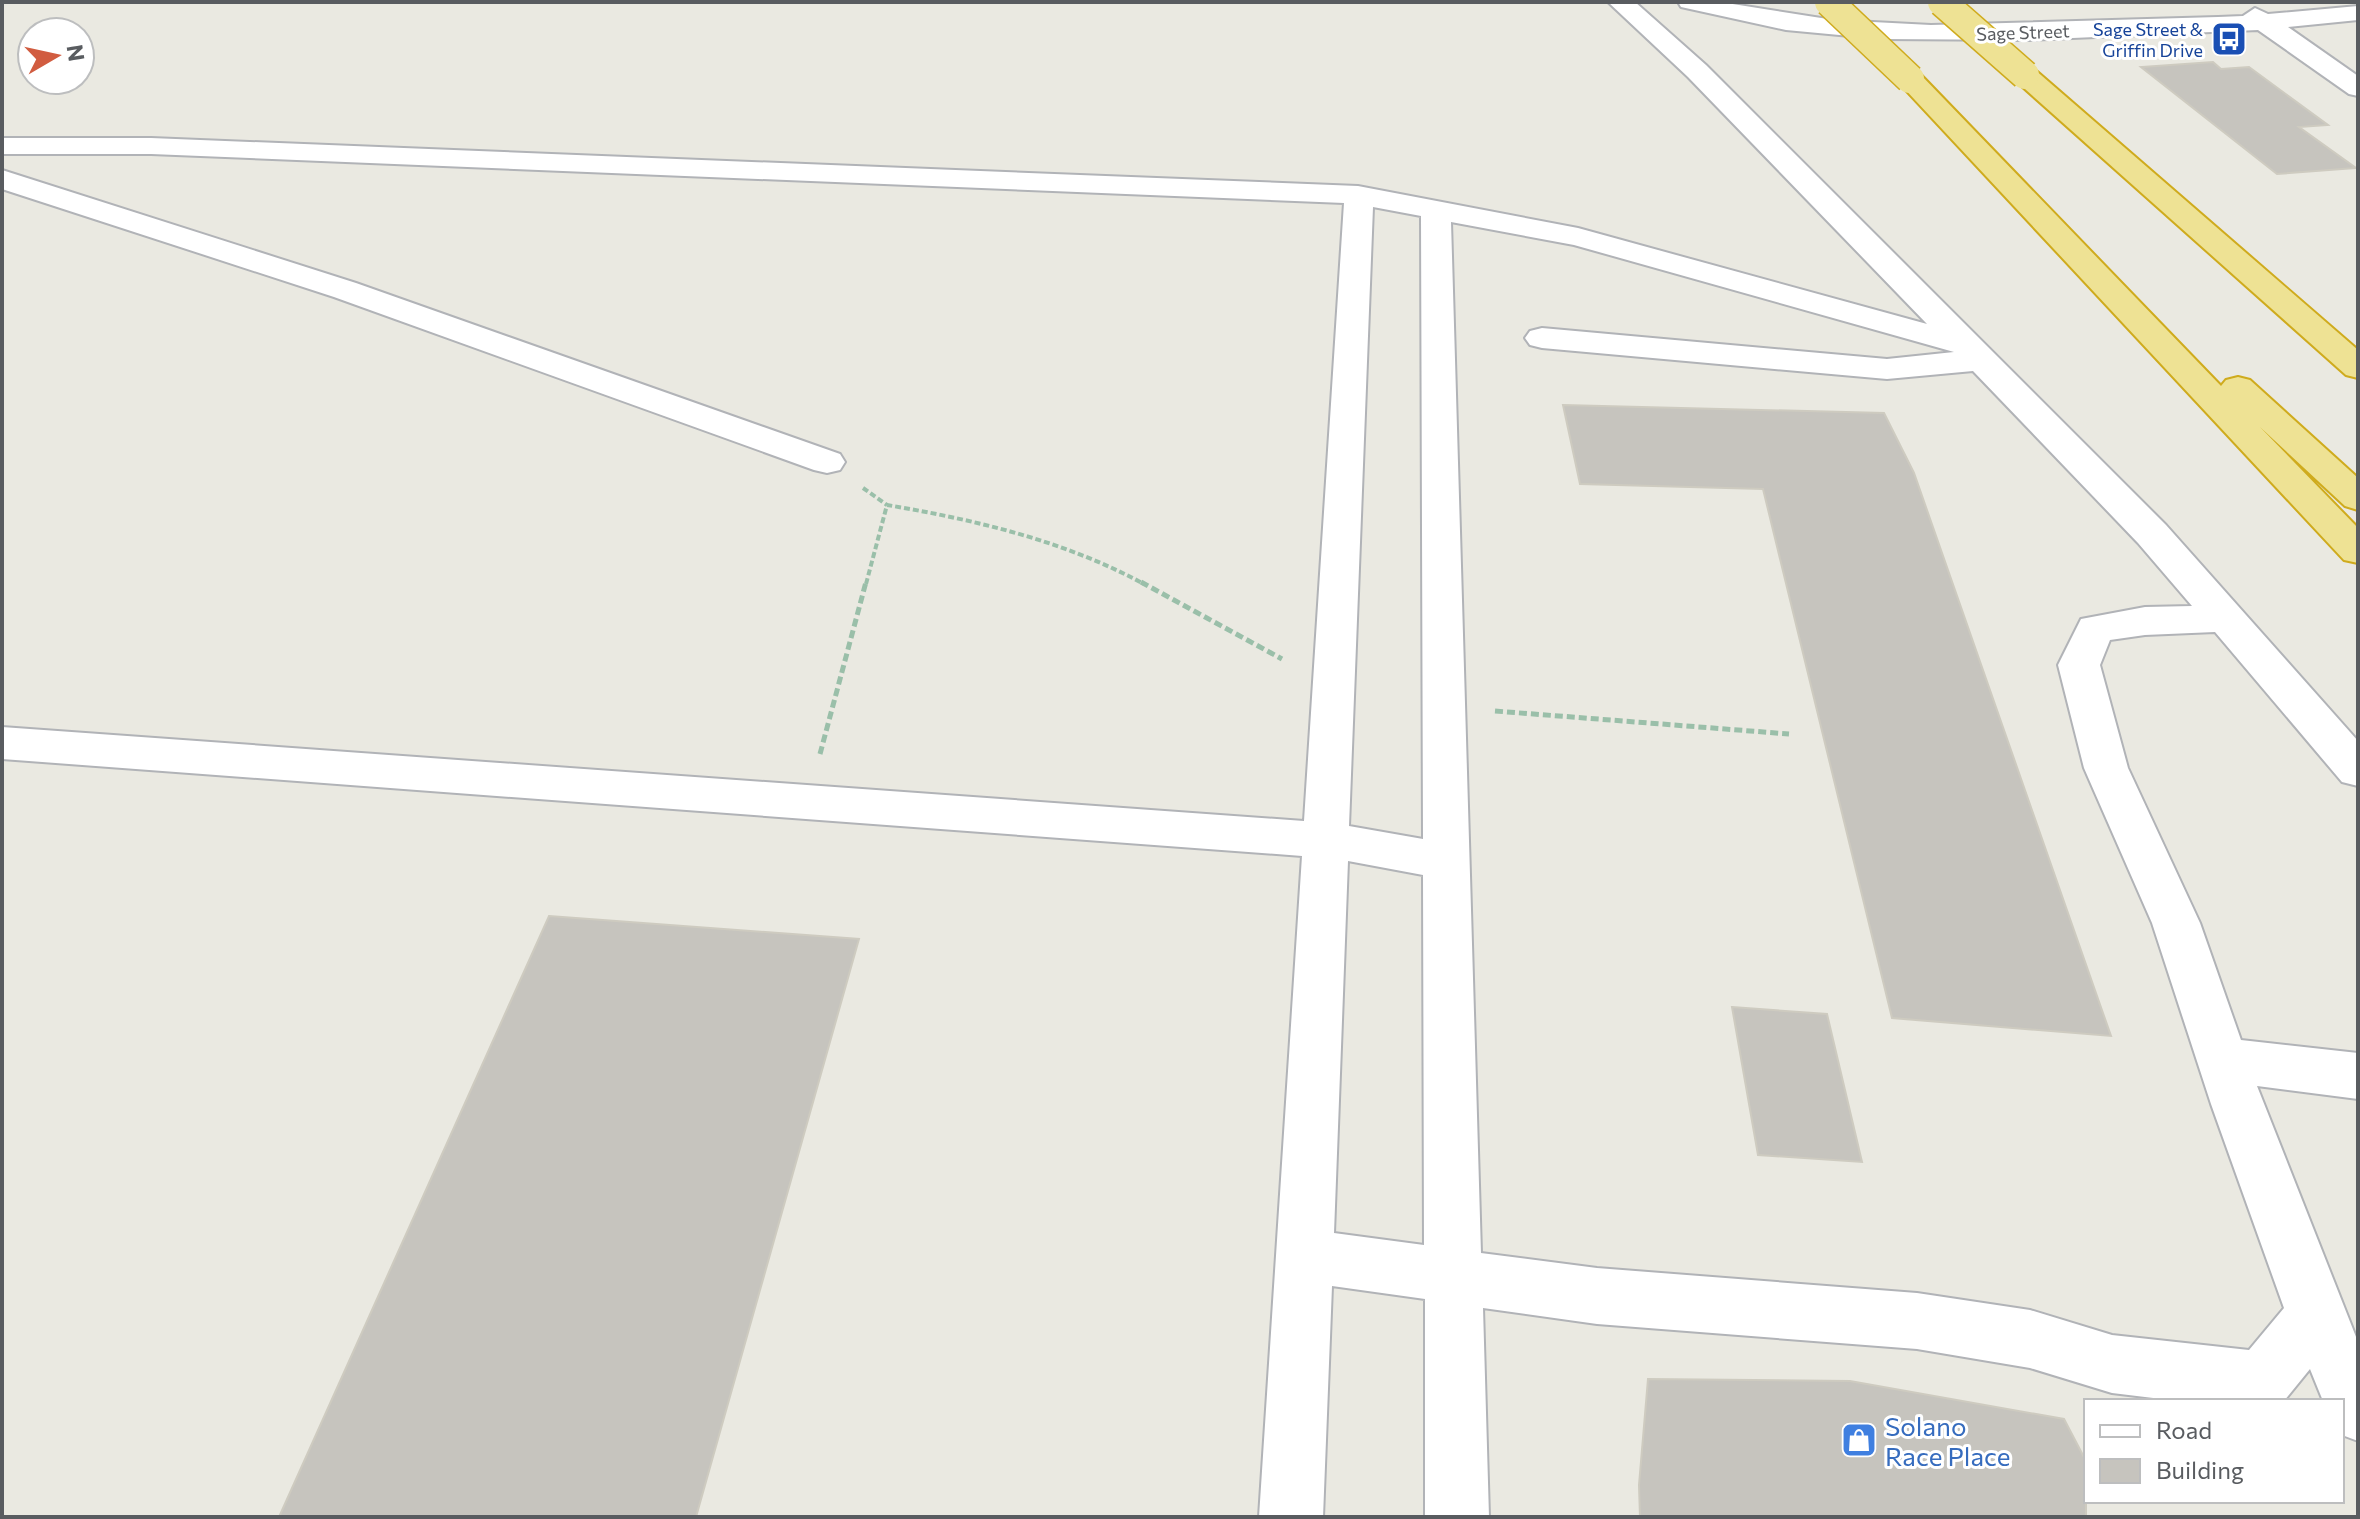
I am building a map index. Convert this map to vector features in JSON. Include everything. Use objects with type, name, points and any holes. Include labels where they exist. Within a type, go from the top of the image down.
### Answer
[{"type":"highway","points":[[1829,2],[2358,498]]},
{"type":"highway","points":[[1942,2],[2358,368]]},
{"type":"highway","points":[[1910,79],[2358,551]]},
{"type":"street","points":[[1620,2],[1697,71],[2152,534],[2358,770]]},
{"type":"street","name":"Sage Street","points":[[1690,2],[1781,22],[1888,33],[1995,33],[2264,23],[2358,13]]},
{"type":"street","points":[[2234,2],[2358,88]]},
{"type":"street","points":[[2,146],[151,146],[1359,196],[1578,237],[1977,353]]},
{"type":"street","points":[[2,179],[345,290],[827,462]]},
{"type":"street","points":[[1291,1517],[1359,196]]},
{"type":"street","points":[[1436,208],[1447,707],[1457,1517]]},
{"type":"street","points":[[1542,338],[1887,369],[1977,353]]},
{"type":"street","points":[[2226,618],[2145,621],[2095,629],[2079,665],[2106,768],[2176,923],[2223,1060],[2337,1319],[2358,1411]]},
{"type":"street","points":[[2,743],[1327,840],[1449,861]]},
{"type":"street","points":[[2223,1060],[2358,1076]]},
{"type":"street","points":[[1305,1256],[1597,1296],[1917,1321],[2030,1339],[2112,1364],[2262,1381],[2337,1319]]},
{"type":"path","points":[[807,801],[887,505],[971,519],[1102,561],[1335,688]]},
{"type":"path","points":[[1447,707],[1789,734]]},
{"type":"building","points":[[2213,62],[2221,69],[2249,67],[2328,125],[2299,127],[2356,168],[2277,174],[2141,67]]},
{"type":"building","points":[[1563,405],[1884,413],[1914,473],[2111,1036],[1892,1018],[1763,489],[1580,484]]},
{"type":"building","points":[[549,916],[859,939],[696,1517],[279,1517]]},
{"type":"building","points":[[1732,1007],[1827,1014],[1862,1162],[1758,1155]]},
{"type":"building","name":"Solano Race Place","points":[[1648,1379],[1850,1381],[2064,1419],[2084,1457],[2086,1517],[1640,1517],[1639,1485]]},
{"type":"place","name":"Sage Street & Griffin Drive","points":[[2229,39]]},
{"type":"place","name":"Solano Race Place","points":[[1859,1440]]}]
